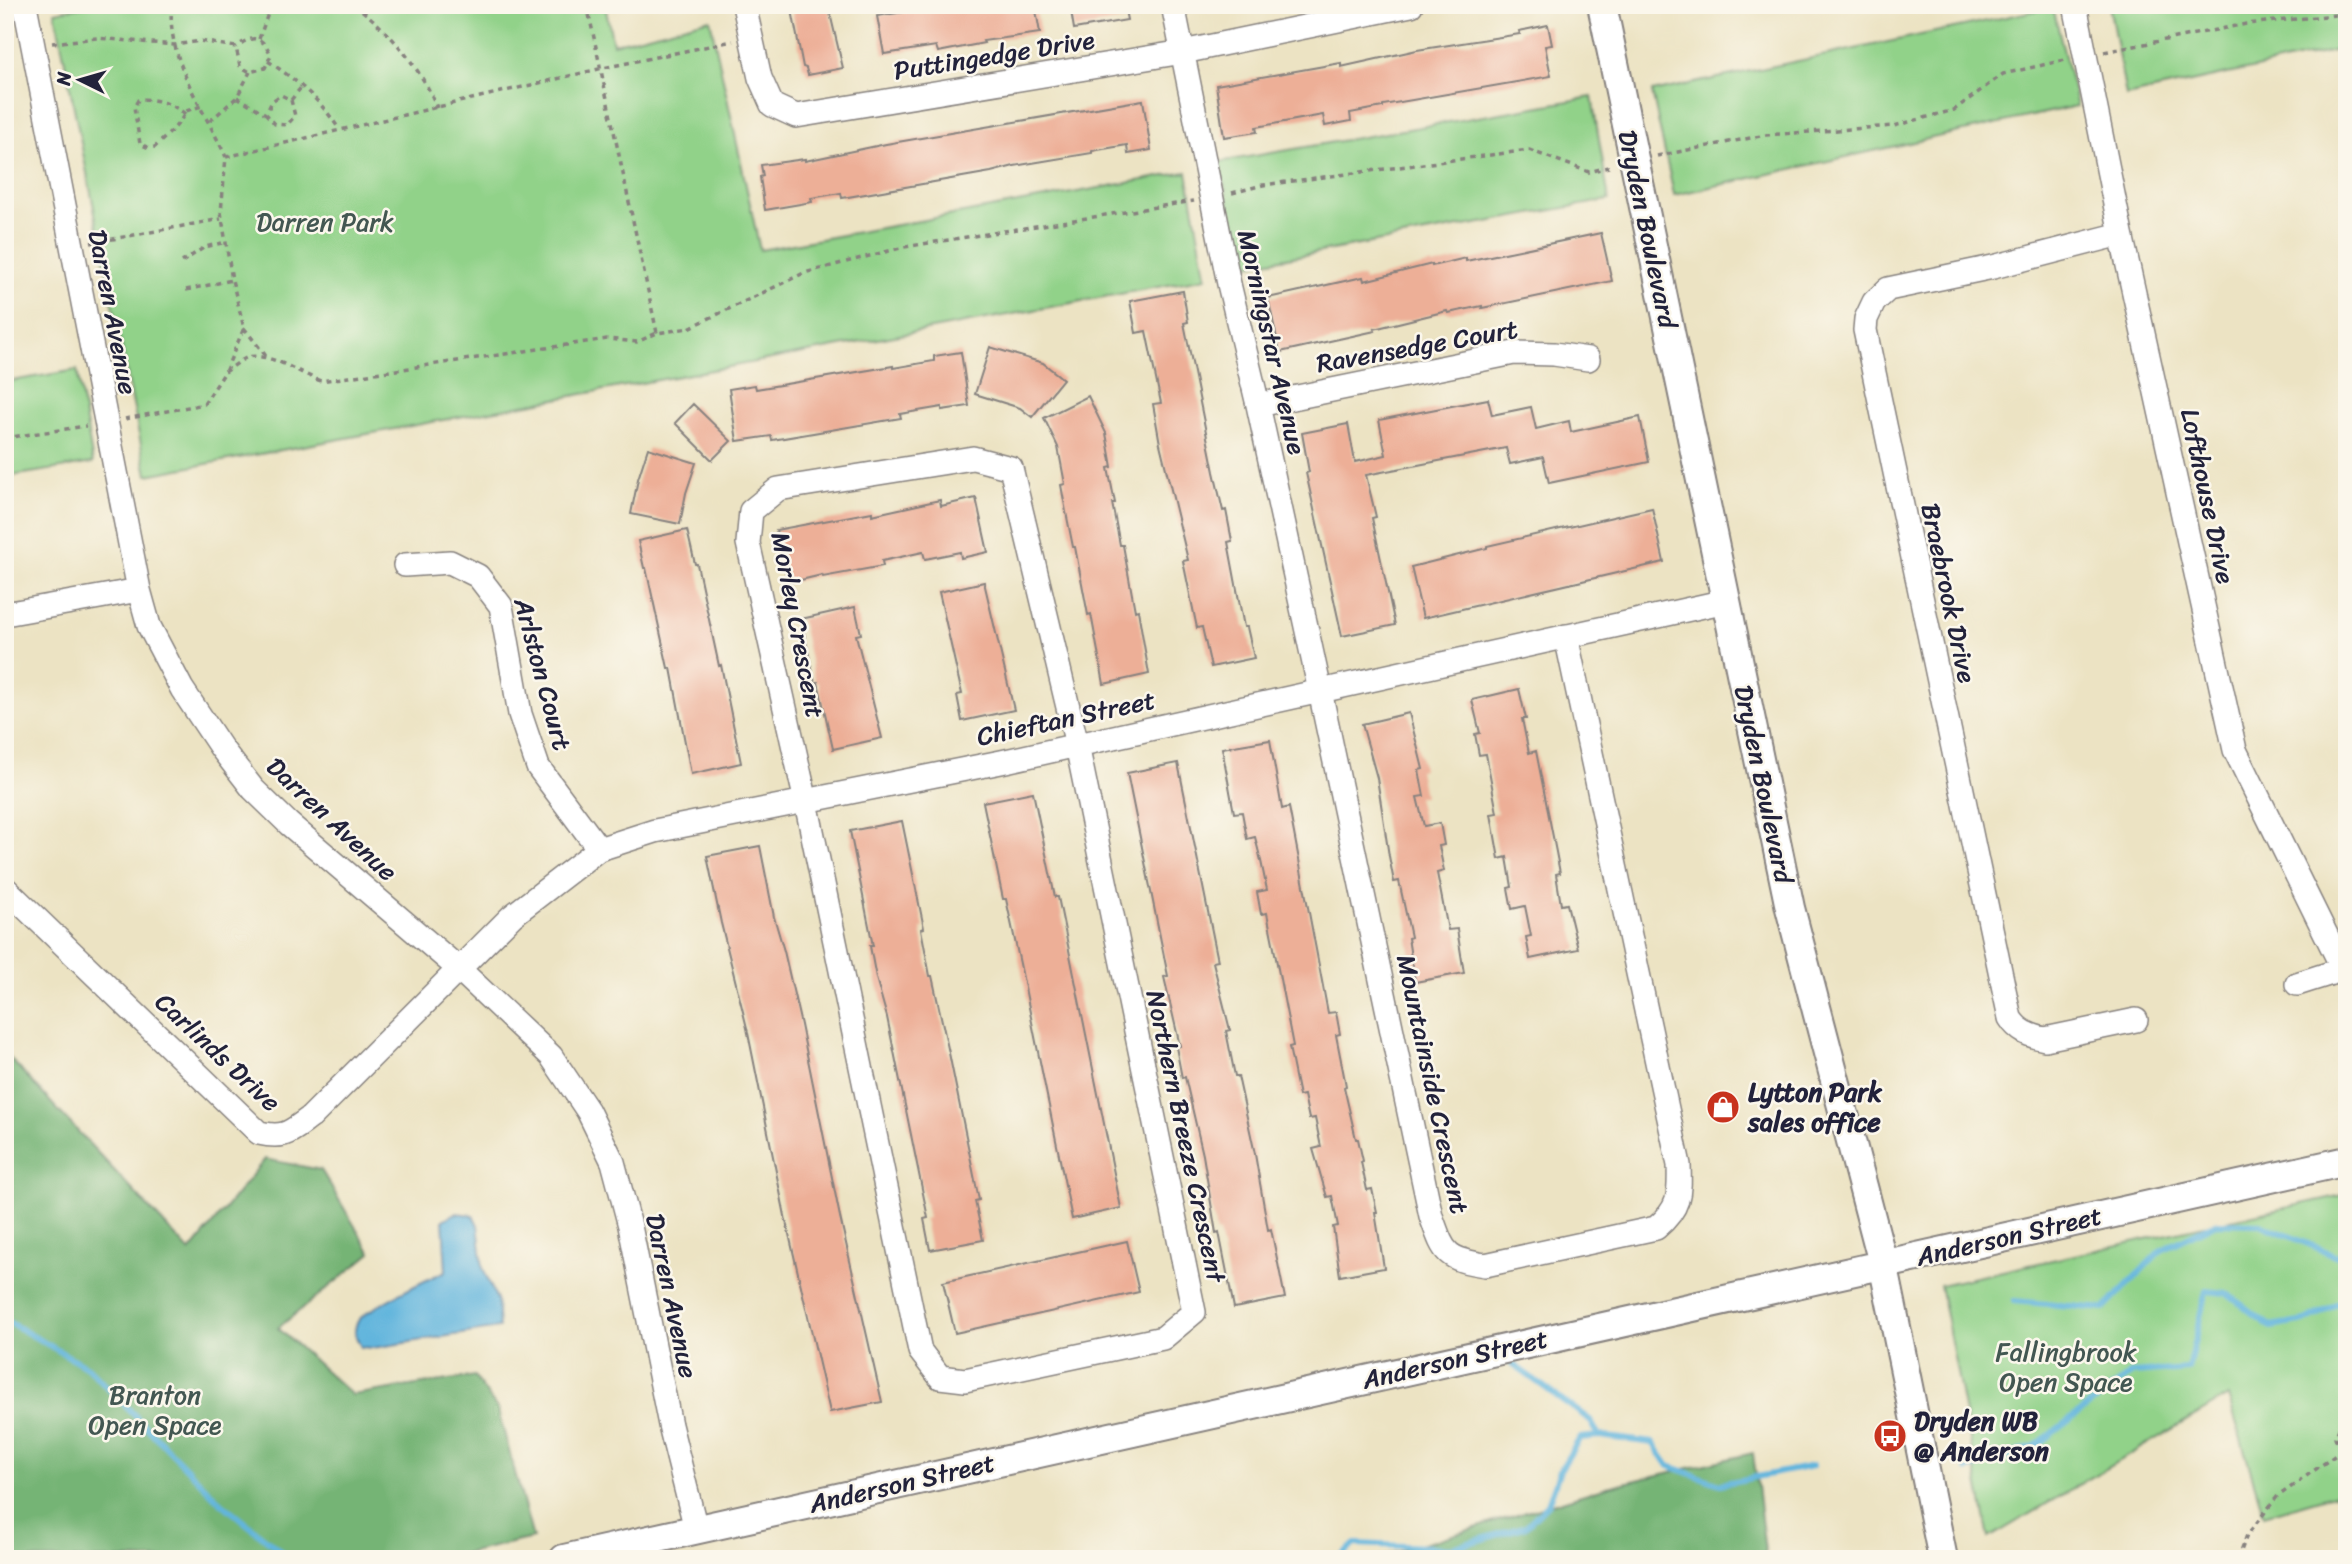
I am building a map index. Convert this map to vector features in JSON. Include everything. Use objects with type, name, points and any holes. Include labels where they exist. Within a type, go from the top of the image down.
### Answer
[{"type":"street","name":"Darren Avenue","points":[[25,5],[139,590],[149,626],[182,689],[222,749],[253,789],[289,824],[459,969],[551,1056],[589,1111],[613,1162],[630,1226],[670,1424],[696,1529]]},
{"type":"street","name":"Puttingedge Drive","points":[[744,5],[760,78],[772,105],[796,116],[1183,52],[1410,5]]},
{"type":"street","name":"Morningstar Avenue","points":[[1173,5],[1229,284],[1320,691]]},
{"type":"street","name":"Dryden Boulevard","points":[[1602,5],[1790,908],[1884,1264],[1942,1559]]},
{"type":"street","name":"Lofthouse Drive","points":[[2076,5],[2121,234],[2235,750],[2346,971]]},
{"type":"street","name":"Braebrook Drive","points":[[2121,234],[1993,267],[1888,289],[1874,302],[1866,319],[1865,330],[2010,1018],[2021,1031],[2045,1039],[2136,1020]]},
{"type":"street","name":"Ravensedge Court","points":[[1258,405],[1514,353],[1555,354],[1588,359]]},
{"type":"street","name":"Morley Crescent","points":[[806,802],[748,543],[751,511],[778,489],[973,458],[1011,468],[1077,745]]},
{"type":"street","name":"Arlston Court","points":[[405,565],[450,562],[478,576],[501,606],[520,714],[538,767],[598,849]]},
{"type":"street","points":[[5,614],[139,590]]},
{"type":"street","name":"Chieftan Street","points":[[459,969],[512,916],[598,849],[655,831],[1077,745],[1726,601]]},
{"type":"street","name":"Mountainside Crescent","points":[[1320,691],[1431,1216],[1447,1253],[1462,1262],[1485,1265],[1643,1231],[1656,1228],[1672,1214],[1680,1191],[1679,1165],[1566,636]]},
{"type":"street","name":"Northern Breeze Crescent","points":[[806,802],[920,1351],[940,1377],[965,1380],[1163,1338],[1194,1312],[1077,745]]},
{"type":"street","name":"Carlinds Drive","points":[[5,888],[259,1133],[278,1137],[312,1117],[459,969]]},
{"type":"street","points":[[2297,985],[2346,971]]},
{"type":"street","name":"Anderson Street","points":[[564,1559],[2347,1161]]},
{"type":"path","points":[[172,5],[170,16],[178,62],[226,157],[222,180],[222,219],[232,280],[244,328],[266,356],[321,381],[607,339],[637,342],[657,333],[689,328],[804,273],[904,247],[1212,198],[1263,185],[1529,150],[1589,172],[1634,160],[1766,135],[1894,126],[1954,110],[2003,74],[2246,24],[2347,14]]},
{"type":"path","points":[[258,39],[271,5]]},
{"type":"path","points":[[354,5],[407,53],[432,93],[437,108]]},
{"type":"path","points":[[587,5],[603,68],[657,333]]},
{"type":"path","points":[[33,45],[97,38],[175,45],[200,41],[236,47],[247,39],[258,39],[265,43],[271,55],[265,68],[250,72],[240,66],[236,47]]},
{"type":"path","points":[[226,157],[603,68],[751,38]]},
{"type":"path","points":[[268,61],[303,85],[327,109],[340,129]]},
{"type":"path","points":[[209,121],[237,97],[250,72]]},
{"type":"path","points":[[291,100],[303,85]]},
{"type":"path","points":[[237,97],[267,114],[275,124],[287,125],[295,116],[291,100],[281,94],[272,101],[267,114]]},
{"type":"path","points":[[185,114],[178,108],[148,98],[138,100],[134,107],[140,144],[149,148],[155,147],[185,114],[202,106]]},
{"type":"path","points":[[72,246],[222,219]]},
{"type":"path","points":[[182,262],[205,247],[226,242]]},
{"type":"path","points":[[186,290],[232,280]]},
{"type":"path","points":[[244,328],[225,372],[247,358],[266,356]]},
{"type":"path","points":[[2340,1451],[2335,1437],[2341,1425],[2347,1423]]},
{"type":"path","points":[[2238,1559],[2247,1535],[2277,1497],[2347,1447]]},
{"type":"green space","name":"Darren Park","points":[[89,5],[605,5],[613,44],[710,19],[760,250],[1187,172],[1206,278],[147,475],[55,12]]},
{"type":"green space","points":[[2109,5],[2347,5],[2347,48],[2126,96]]},
{"type":"green space","points":[[2053,7],[2077,106],[1674,195],[1652,92]]},
{"type":"green space","points":[[1592,97],[1609,200],[1242,266],[1219,162]]},
{"type":"green space","points":[[77,370],[93,463],[5,477],[5,382]]},
{"type":"green space","name":"Branton Open Space","points":[[5,1053],[190,1252],[265,1159],[321,1170],[371,1253],[278,1328],[352,1395],[474,1376],[498,1410],[533,1538],[440,1559],[5,1559]]},
{"type":"green space","name":"Fallingbrook Open Space","points":[[2347,1194],[2347,1491],[2264,1515],[2228,1396],[1989,1538],[1940,1285]]},
{"type":"green space","points":[[1753,1453],[1766,1559],[1375,1559],[1607,1487]]},
{"type":"water","points":[[455,1213],[473,1215],[478,1225],[483,1269],[497,1300],[499,1328],[373,1348],[361,1347],[355,1328],[363,1316],[399,1294],[446,1271],[443,1220]]},
{"type":"building","points":[[791,5],[828,5],[843,68],[808,75],[803,67]]},
{"type":"building","points":[[953,5],[1035,5],[1040,33],[983,41],[984,43],[938,52],[936,46],[884,54],[877,16]]},
{"type":"building","points":[[1070,5],[1124,5],[1127,20],[1074,29]]},
{"type":"building","points":[[1548,25],[1552,45],[1545,46],[1551,76],[1383,105],[1350,113],[1351,121],[1325,126],[1323,115],[1256,127],[1257,132],[1224,137],[1216,85],[1341,63],[1341,67],[1417,50],[1520,34],[1519,31]]},
{"type":"building","points":[[1143,100],[1151,150],[1128,154],[1127,145],[842,198],[841,193],[811,198],[812,202],[765,210],[761,165],[805,161],[886,144]]},
{"type":"building","points":[[1601,233],[1612,281],[1482,308],[1447,311],[1374,329],[1375,331],[1280,352],[1268,298],[1363,277],[1364,281],[1432,264],[1466,258],[1466,261]]},
{"type":"building","points":[[1183,291],[1188,322],[1184,323],[1214,472],[1223,511],[1226,510],[1232,541],[1228,542],[1244,627],[1247,627],[1254,658],[1211,667],[1202,627],[1197,628],[1183,561],[1188,560],[1160,444],[1153,404],[1161,403],[1146,331],[1136,333],[1130,301]]},
{"type":"building","points":[[990,347],[1043,363],[1063,379],[1032,417],[1020,408],[975,394]]},
{"type":"building","points":[[961,352],[969,406],[942,410],[942,407],[900,414],[901,418],[772,440],[771,436],[737,441],[729,389],[755,385],[756,389],[893,368],[934,361],[934,356]]},
{"type":"building","points":[[1088,396],[1106,433],[1112,467],[1108,468],[1115,503],[1112,503],[1135,611],[1138,610],[1149,674],[1104,684],[1091,614],[1088,615],[1066,512],[1061,485],[1065,484],[1058,447],[1044,418]]},
{"type":"building","points":[[1488,399],[1492,415],[1531,407],[1536,429],[1569,421],[1571,432],[1640,417],[1649,462],[1549,483],[1543,457],[1510,464],[1506,448],[1366,475],[1376,517],[1372,518],[1395,625],[1342,636],[1306,473],[1309,472],[1302,433],[1348,424],[1355,462],[1386,455],[1379,420]]},
{"type":"building","points":[[693,404],[731,441],[712,460],[675,423]]},
{"type":"building","points":[[648,448],[696,463],[680,524],[631,514]]},
{"type":"building","points":[[976,498],[988,552],[961,558],[960,552],[925,559],[923,552],[882,561],[883,566],[788,583],[776,530],[872,512],[872,515],[940,500],[941,506]]},
{"type":"building","points":[[1652,508],[1664,562],[1423,618],[1411,567],[1487,546]]},
{"type":"building","points":[[687,530],[719,666],[721,665],[741,763],[691,774],[671,668],[668,668],[638,541]]},
{"type":"building","points":[[984,582],[1014,710],[962,721],[957,695],[962,694],[939,592]]},
{"type":"building","points":[[855,607],[861,634],[856,635],[882,738],[833,749],[801,619]]},
{"type":"building","points":[[1519,689],[1526,719],[1522,719],[1529,753],[1536,751],[1556,852],[1561,905],[1567,904],[1578,949],[1530,959],[1526,937],[1531,936],[1525,906],[1512,909],[1508,888],[1512,887],[1507,857],[1499,859],[1491,814],[1497,813],[1486,754],[1479,755],[1475,734],[1480,733],[1472,700]]},
{"type":"building","points":[[1409,713],[1423,769],[1419,770],[1424,796],[1417,797],[1424,826],[1440,823],[1444,845],[1439,846],[1444,871],[1437,873],[1448,930],[1457,929],[1464,973],[1415,982],[1408,938],[1411,937],[1399,881],[1394,882],[1377,778],[1362,724]]},
{"type":"building","points":[[1270,740],[1282,809],[1289,807],[1328,1013],[1336,1012],[1340,1034],[1336,1035],[1346,1086],[1344,1087],[1363,1161],[1361,1162],[1367,1190],[1372,1189],[1377,1212],[1384,1268],[1340,1276],[1333,1227],[1338,1226],[1332,1196],[1327,1197],[1313,1149],[1321,1147],[1315,1118],[1309,1119],[1304,1095],[1299,1096],[1289,1047],[1293,1046],[1267,913],[1261,914],[1257,892],[1267,890],[1261,861],[1255,837],[1247,839],[1242,812],[1234,813],[1222,748]]},
{"type":"building","points":[[1178,763],[1218,961],[1213,962],[1230,1030],[1226,1031],[1235,1076],[1238,1076],[1268,1230],[1271,1229],[1285,1298],[1234,1308],[1219,1232],[1216,1233],[1203,1155],[1185,1077],[1182,1078],[1176,1047],[1180,1046],[1164,977],[1168,976],[1127,773]]},
{"type":"building","points":[[1033,792],[1055,897],[1058,897],[1121,1208],[1072,1219],[1022,973],[983,802]]},
{"type":"building","points":[[902,821],[924,928],[921,929],[930,976],[949,1053],[979,1200],[975,1201],[983,1240],[930,1250],[924,1219],[928,1218],[887,1017],[876,978],[870,946],[873,946],[850,831]]},
{"type":"building","points":[[760,846],[882,1402],[830,1412],[707,856]]},
{"type":"building","points":[[1127,1241],[1139,1292],[955,1333],[943,1282]]},
{"type":"waterway","points":[[2014,1301],[2104,1309],[2160,1251],[2216,1223],[2260,1224],[2347,1260]]},
{"type":"waterway","points":[[1967,1470],[2035,1446],[2132,1373],[2188,1369],[2206,1291],[2226,1293],[2271,1327],[2306,1321],[2347,1298]]},
{"type":"waterway","points":[[5,1320],[87,1367],[219,1501],[289,1558]]},
{"type":"waterway","points":[[1504,1358],[1590,1420],[1599,1436]]},
{"type":"waterway","points":[[1337,1559],[1355,1544],[1452,1548],[1526,1526],[1548,1504],[1560,1470],[1580,1438],[1599,1436],[1653,1443],[1669,1466],[1720,1484],[1813,1466]]},
{"type":"place","name":"Lytton Park sales office","points":[[1723,1107]]},
{"type":"place","name":"Dryden WB @ Anderson","points":[[1890,1436]]}]
